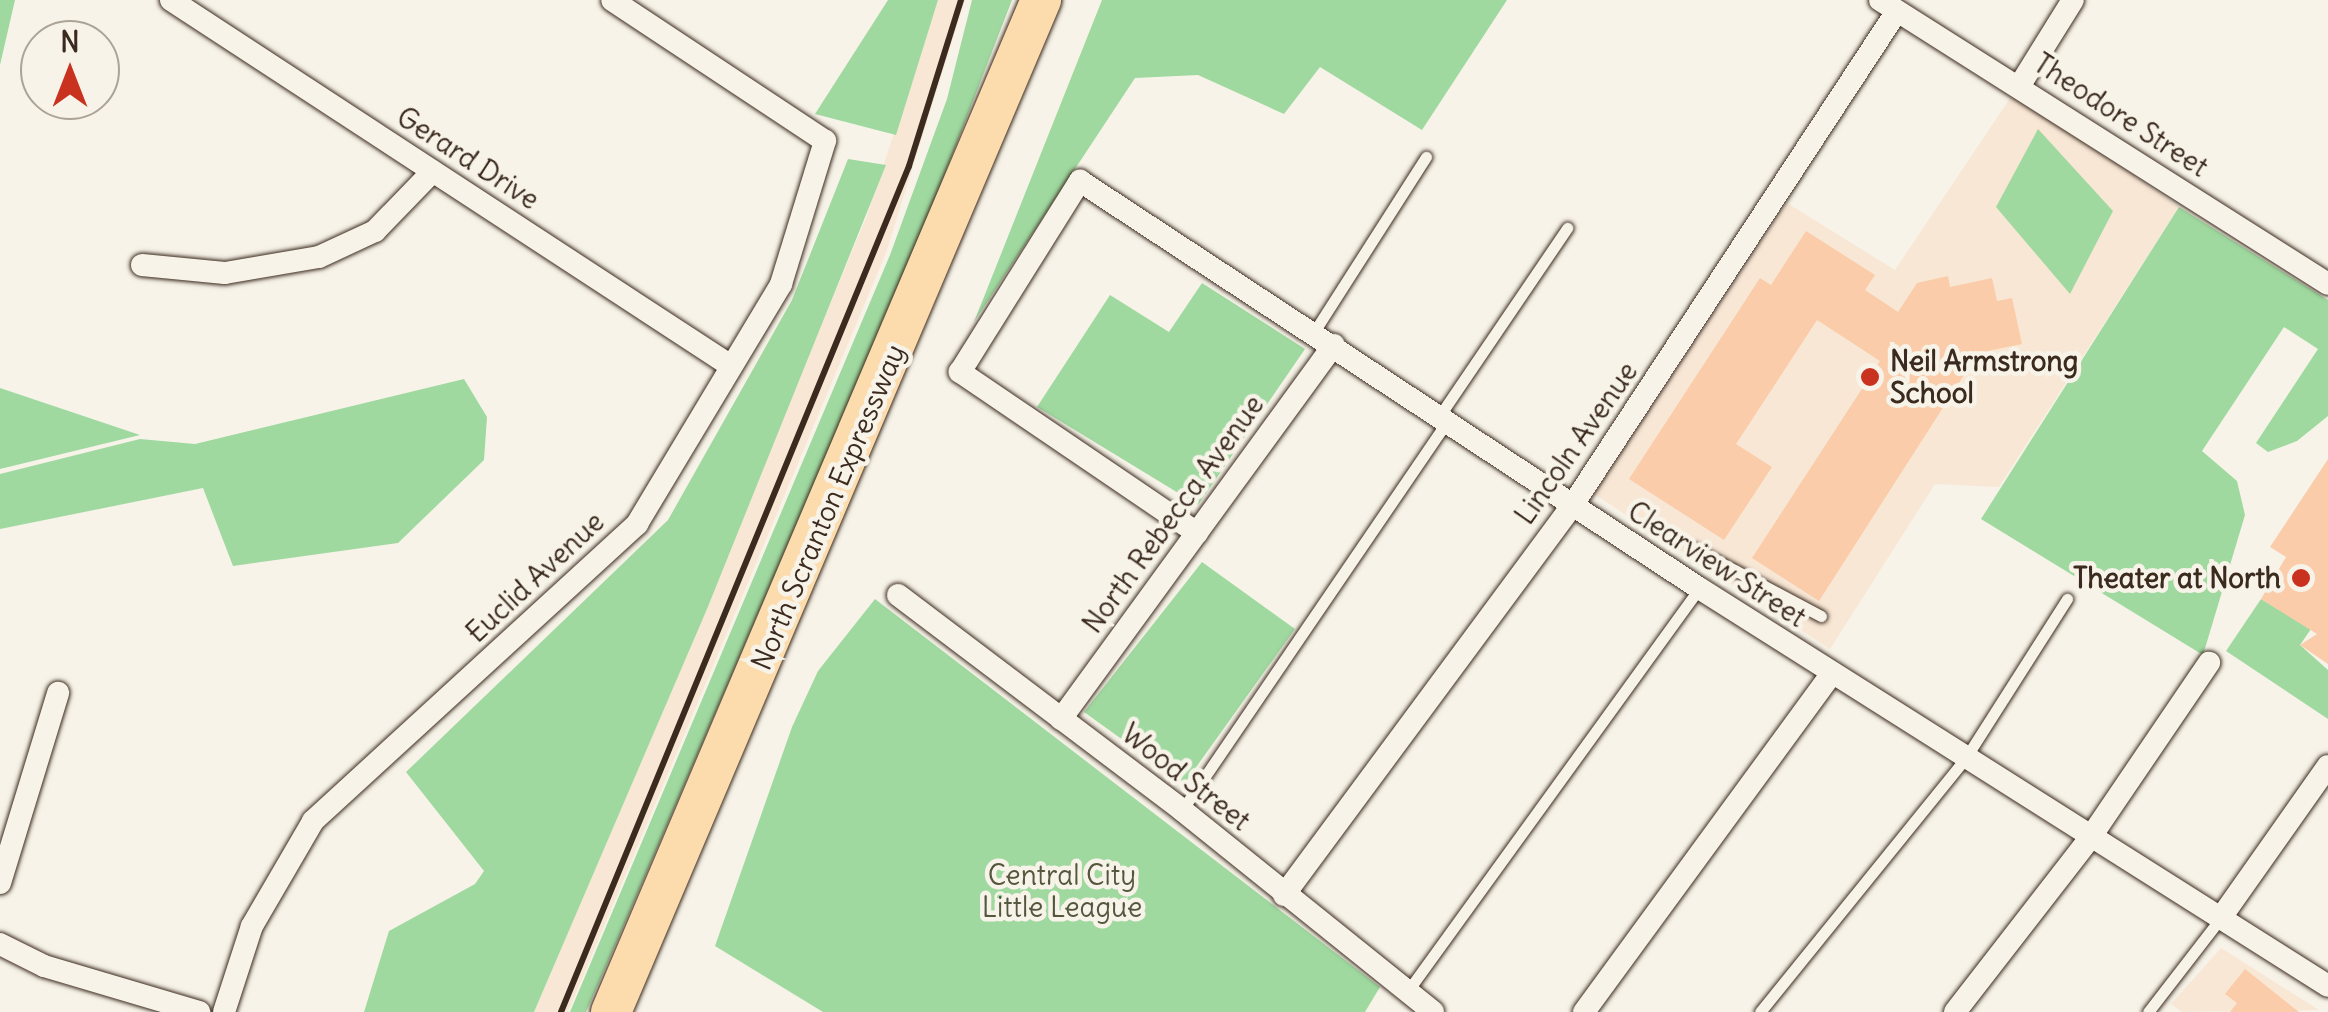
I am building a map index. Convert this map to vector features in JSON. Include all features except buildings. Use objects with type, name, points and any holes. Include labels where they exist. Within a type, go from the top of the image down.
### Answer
[{"type":"highway","name":"North Scranton Expressway","points":[[611,1012],[1041,0]]},
{"type":"highway","name":"North Scranton Expressway","points":[[640,1012],[1068,0]]},
{"type":"street","name":"Gerard Drive","points":[[171,0],[731,366]]},
{"type":"street","name":"Euclid Avenue","points":[[224,1012],[252,926],[313,821],[637,524],[781,284],[825,141],[612,0]]},
{"type":"street","points":[[2020,85],[2073,0]]},
{"type":"street","name":"Theodore Street","points":[[1888,6],[2020,85],[2328,284]]},
{"type":"street","name":"Lincoln Avenue","points":[[1284,894],[1572,506],[1888,6]]},
{"type":"street","points":[[142,266],[240,272],[319,257],[374,232],[433,172]]},
{"type":"street","name":"Clearview Street","points":[[1197,533],[960,372],[1080,180],[1324,338],[1572,506],[1964,759],[2328,986]]},
{"type":"street","name":"North Rebecca Avenue","points":[[1062,719],[1197,533],[1324,338]]},
{"type":"street","name":"Wood Street","points":[[898,594],[1182,810],[1433,1012]]},
{"type":"street","points":[[1954,1012],[2090,838],[2209,663]]},
{"type":"street","points":[[1584,1012],[1832,673]]},
{"type":"street","points":[[0,883],[58,693]]},
{"type":"street","points":[[2220,920],[2328,766]]},
{"type":"street","points":[[0,944],[44,966],[199,1012]]},
{"type":"lane","points":[[1324,338],[1426,157]]},
{"type":"lane","points":[[1182,810],[1566,228]]},
{"type":"lane","points":[[1693,548],[1821,616]]},
{"type":"lane","points":[[1407,992],[1699,588]]},
{"type":"lane","points":[[1760,1012],[1964,759],[2066,599]]},
{"type":"lane","points":[[2148,1012],[2220,920]]},
{"type":"shaded area","points":[[938,0],[965,0],[886,253],[568,1012],[534,1012],[866,218]]},
{"type":"shaded area","name":"Neil Armstrong School","points":[[2015,91],[2179,207],[1999,487],[1935,484],[1830,649],[1594,494],[1787,203],[1895,270]]},
{"type":"shaded area","points":[[2221,948],[2319,1010],[2182,1012],[2171,1004]]},
{"type":"green space","points":[[0,0],[15,0],[0,65]]},
{"type":"green space","points":[[888,0],[938,0],[896,135],[815,114]]},
{"type":"green space","points":[[972,0],[1012,0],[924,228],[618,939],[586,1012],[570,1012],[890,255],[947,99]]},
{"type":"green space","points":[[1102,0],[1507,0],[1422,130],[1320,67],[1284,114],[1198,75],[1135,78],[974,322]]},
{"type":"green space","points":[[2038,129],[2113,211],[2070,294],[1996,207]]},
{"type":"green space","points":[[848,159],[886,165],[707,609],[534,1012],[364,1012],[389,931],[475,884],[484,871],[406,772],[668,520],[792,300]]},
{"type":"green space","points":[[2179,207],[2328,300],[2328,416],[2297,441],[2268,452],[2256,443],[2318,349],[2284,327],[2202,451],[2237,481],[2245,515],[2203,655],[1981,519]]},
{"type":"green space","points":[[1202,283],[1305,349],[1198,505],[1037,407],[1110,295],[1169,332]]},
{"type":"green space","points":[[464,379],[487,417],[484,460],[398,543],[233,566],[203,488],[0,529],[0,474],[140,439],[195,444]]},
{"type":"green space","points":[[0,388],[140,435],[0,469]]},
{"type":"green space","points":[[1202,562],[1295,629],[1184,784],[1084,712]]},
{"type":"green space","name":"Central City Little League","points":[[875,599],[1380,987],[1365,1012],[823,1012],[715,946],[792,727],[818,671]]},
{"type":"green space","points":[[2261,599],[2311,629],[2300,645],[2328,670],[2328,719],[2226,651]]},
{"type":"railway","points":[[561,1012],[909,166],[961,0]]},
{"type":"place","name":"Neil Armstrong School","points":[[1870,377]]},
{"type":"place","name":"Theater at North","points":[[2301,578]]}]
